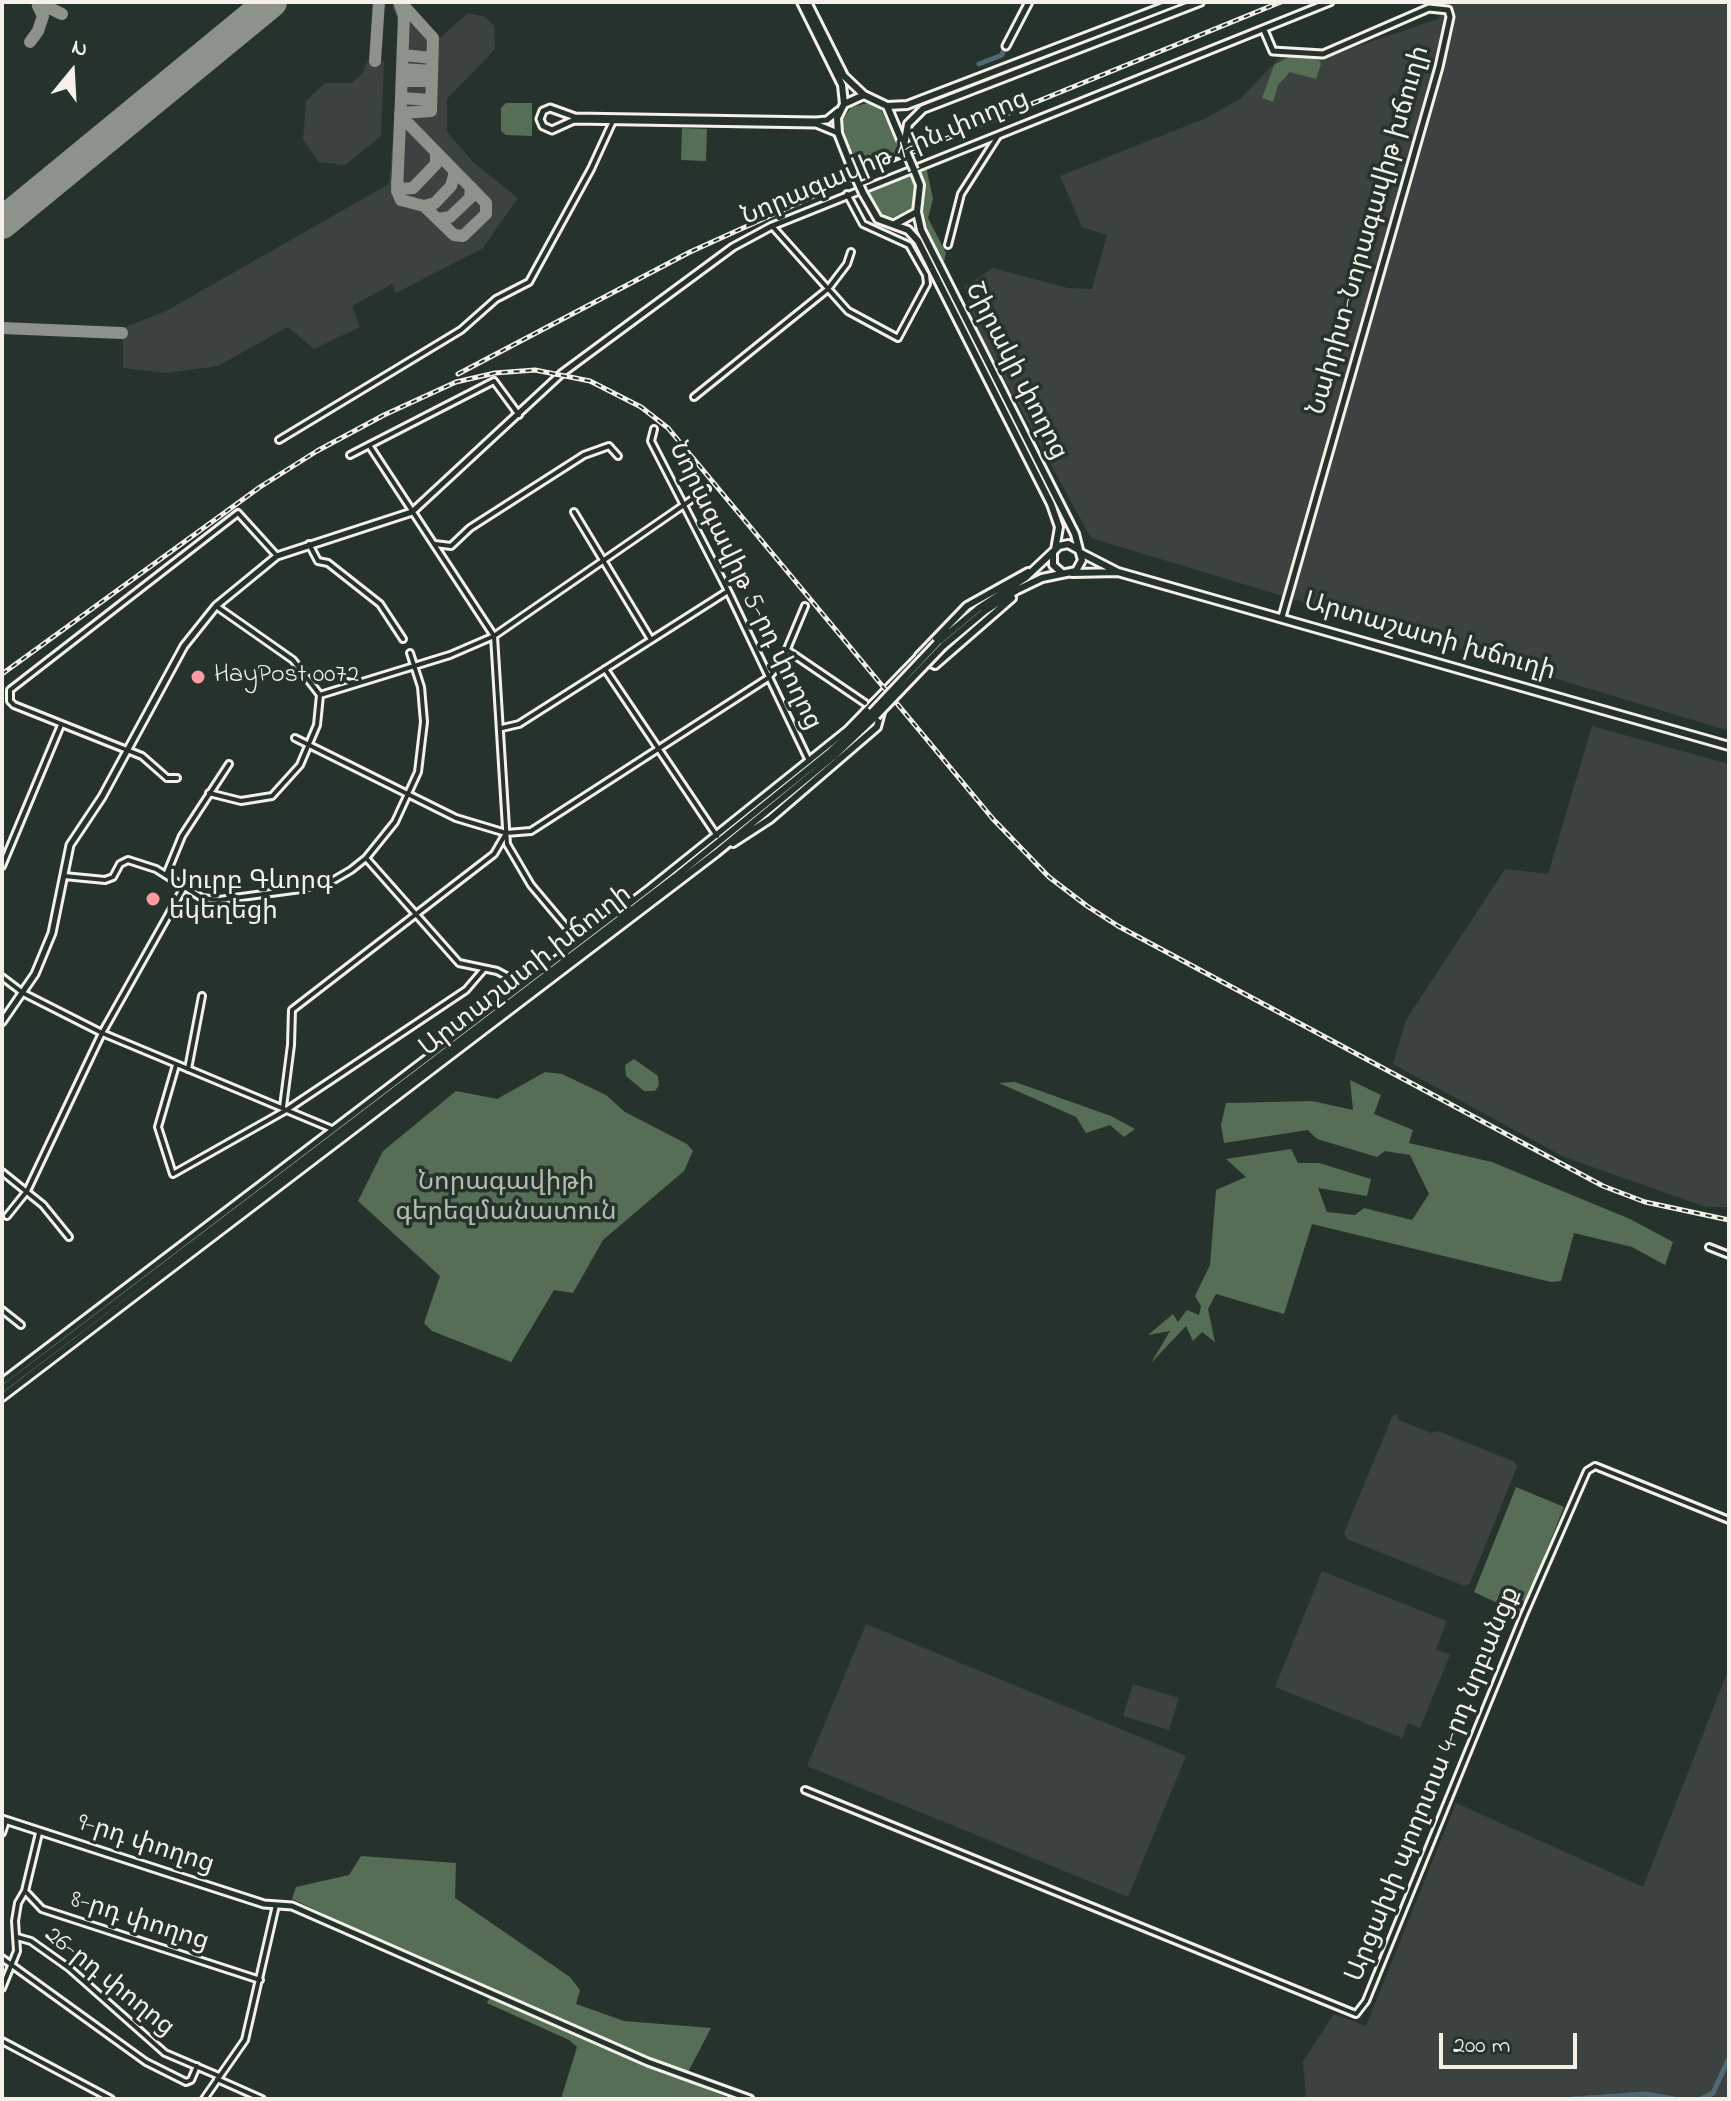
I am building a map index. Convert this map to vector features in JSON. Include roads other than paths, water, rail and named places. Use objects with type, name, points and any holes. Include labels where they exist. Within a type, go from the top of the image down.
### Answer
[{"type":"main road","name":"Շիրակի փողոց","points":[[804,2],[844,76],[864,95],[887,106],[914,170],[921,196],[917,212],[921,230],[1075,534],[1080,551]]},
{"type":"main road","name":"Շիրակի փողոց","points":[[804,2],[842,85],[838,133],[863,193],[878,219],[908,230],[918,241],[1051,504],[1059,527],[1054,551]]},
{"type":"main road","points":[[887,106],[915,102],[1176,2]]},
{"type":"main road","points":[[904,148],[908,124],[923,109],[1200,2]]},
{"type":"main road","points":[[841,107],[864,95]]},
{"type":"main road","points":[[895,224],[917,212]]},
{"type":"main road","name":"Արտաշատի խճուղի","points":[[2,1397],[716,853],[834,756],[979,608],[1040,566],[1054,551],[1068,544],[1118,572],[1729,746]]},
{"type":"main road","points":[[1054,551],[1055,567],[1068,574],[1081,565],[1080,551]]},
{"type":"main road","points":[[1034,581],[983,620],[935,665],[919,656],[967,606],[1040,566]]},
{"type":"main road","name":"Արտաշատի խճուղի","points":[[940,645],[985,611],[1034,581],[1068,574],[1118,572]]},
{"type":"main road","points":[[716,853],[770,819],[877,727],[881,716],[874,703]]},
{"type":"main road","name":"Արտաշատի խճուղի","points":[[2,1389],[685,870],[874,714]]},
{"type":"street","points":[[1006,46],[1029,2]]},
{"type":"street","name":"Նորագավիթ 1-ին փողոց","points":[[2,1022],[23,993],[52,933],[70,845],[128,751],[184,646],[216,606],[277,556],[309,543],[412,512],[561,374],[733,247],[772,226],[1330,2]]},
{"type":"street","name":"Նաիրիտ-Նորագավիթ խճուղի","points":[[1264,30],[1273,51],[1323,54],[1429,8],[1448,10],[1450,17],[1439,67],[1282,617]]},
{"type":"street","points":[[838,133],[822,124],[614,119],[572,117],[548,108],[540,119],[548,130],[574,120],[614,119],[822,121],[841,107]]},
{"type":"street","points":[[560,113],[561,125]]},
{"type":"street","points":[[279,440],[461,330],[496,299],[529,282],[591,169],[614,119]]},
{"type":"street","points":[[948,245],[961,194],[1002,132]]},
{"type":"street","points":[[772,226],[848,311],[898,338],[927,284],[926,275],[909,245],[863,224],[847,194]]},
{"type":"street","points":[[694,397],[828,289],[847,264],[851,252]]},
{"type":"street","points":[[350,455],[494,381],[519,415]]},
{"type":"street","name":"Նորագավիթ 5-րդ փողոց","points":[[654,429],[651,441],[728,591],[809,761]]},
{"type":"street","points":[[369,445],[494,636],[509,849],[519,867],[579,942]]},
{"type":"street","points":[[435,544],[451,546],[470,528],[598,448],[612,447],[618,456]]},
{"type":"street","points":[[320,695],[416,666],[494,636],[707,489]]},
{"type":"street","points":[[574,512],[650,638]]},
{"type":"street","points":[[177,778],[167,778],[142,756],[14,705],[10,701],[13,684],[238,513],[277,556]]},
{"type":"street","points":[[309,543],[318,561],[328,563],[380,604],[403,639]]},
{"type":"street","points":[[502,728],[519,724],[728,591]]},
{"type":"street","points":[[209,793],[241,801],[272,796],[300,765],[309,747],[317,725],[320,695],[293,660],[216,606]]},
{"type":"street","points":[[295,738],[456,818],[506,833],[531,831],[768,678],[787,650],[805,606]]},
{"type":"street","points":[[787,650],[865,703]]},
{"type":"street","points":[[64,876],[105,880],[113,877],[120,864],[128,860],[166,875],[183,889],[219,900],[260,897],[332,881],[366,858],[395,822],[409,796],[423,751],[422,699],[416,666],[410,653]]},
{"type":"street","name":"Արտաշատի խճուղի","points":[[2,1382],[717,836],[809,761],[874,703],[919,656]]},
{"type":"street","points":[[605,669],[717,836]]},
{"type":"street","points":[[2,866],[61,725]]},
{"type":"street","points":[[166,875],[182,836],[229,764]]},
{"type":"street","points":[[285,1108],[292,1010],[494,854],[506,833]]},
{"type":"street","points":[[366,858],[459,963],[509,976],[523,985]]},
{"type":"street","points":[[7,1216],[27,1191],[102,1033],[183,889]]},
{"type":"street","points":[[176,1065],[158,1127],[173,1174],[285,1108],[466,990],[484,969]]},
{"type":"street","points":[[2,977],[23,993],[102,1033],[334,1130]]},
{"type":"street","points":[[188,1069],[202,996]]},
{"type":"street","points":[[2,1172],[43,1205],[69,1237]]},
{"type":"street","points":[[1709,1247],[1729,1255]]},
{"type":"street","points":[[2,1310],[21,1325]]},
{"type":"street","name":"Արցախի պողոտա 4-րդ նրբանցք","points":[[805,1790],[1356,2014],[1366,2001],[1535,1588],[1587,1471],[1595,1466],[1729,1520]]},
{"type":"street","points":[[2,1833],[4,1820]]},
{"type":"street","name":"9-րդ փողոց","points":[[4,1820],[276,1905],[292,1906],[628,2053],[750,2099]]},
{"type":"street","points":[[2,1988],[13,1966],[18,1903],[25,1891],[39,1833]]},
{"type":"street","name":"8-րդ փողոց","points":[[25,1891],[42,1909],[66,1920],[260,1980]]},
{"type":"street","points":[[204,2099],[245,2040],[276,1905]]},
{"type":"street","name":"26-րդ փողոց","points":[[17,1937],[31,1941],[69,1968],[165,2053],[262,2099]]},
{"type":"street","points":[[2,1958],[146,2062],[186,2082],[191,2080],[197,2066]]},
{"type":"street","points":[[2,2041],[111,2099]]},
{"type":"waterway","points":[[1014,26],[1025,2]]},
{"type":"waterway","points":[[979,64],[1002,55],[1006,43]]},
{"type":"waterway","points":[[1701,2099],[1713,2093],[1729,2058]]},
{"type":"waterway","points":[[1573,2099],[1646,2094],[1674,2099]]},
{"type":"railway","points":[[458,374],[690,252],[889,162],[1281,2]]},
{"type":"railway","points":[[2,674],[260,487],[317,451],[384,415],[456,382],[495,373],[535,370],[590,381],[641,407],[668,428],[993,819],[1049,877],[1087,906],[1118,926],[1603,1186],[1645,1202],[1729,1220]]},
{"type":"place","name":"HayPost 0072","points":[[198,677]]},
{"type":"place","name":"Սուրբ Գևորգ եկեղեցի","points":[[153,899]]},
{"type":"park label","name":"Նորագավիթի գերեզմանատուն","points":[[506,1200]]}]
